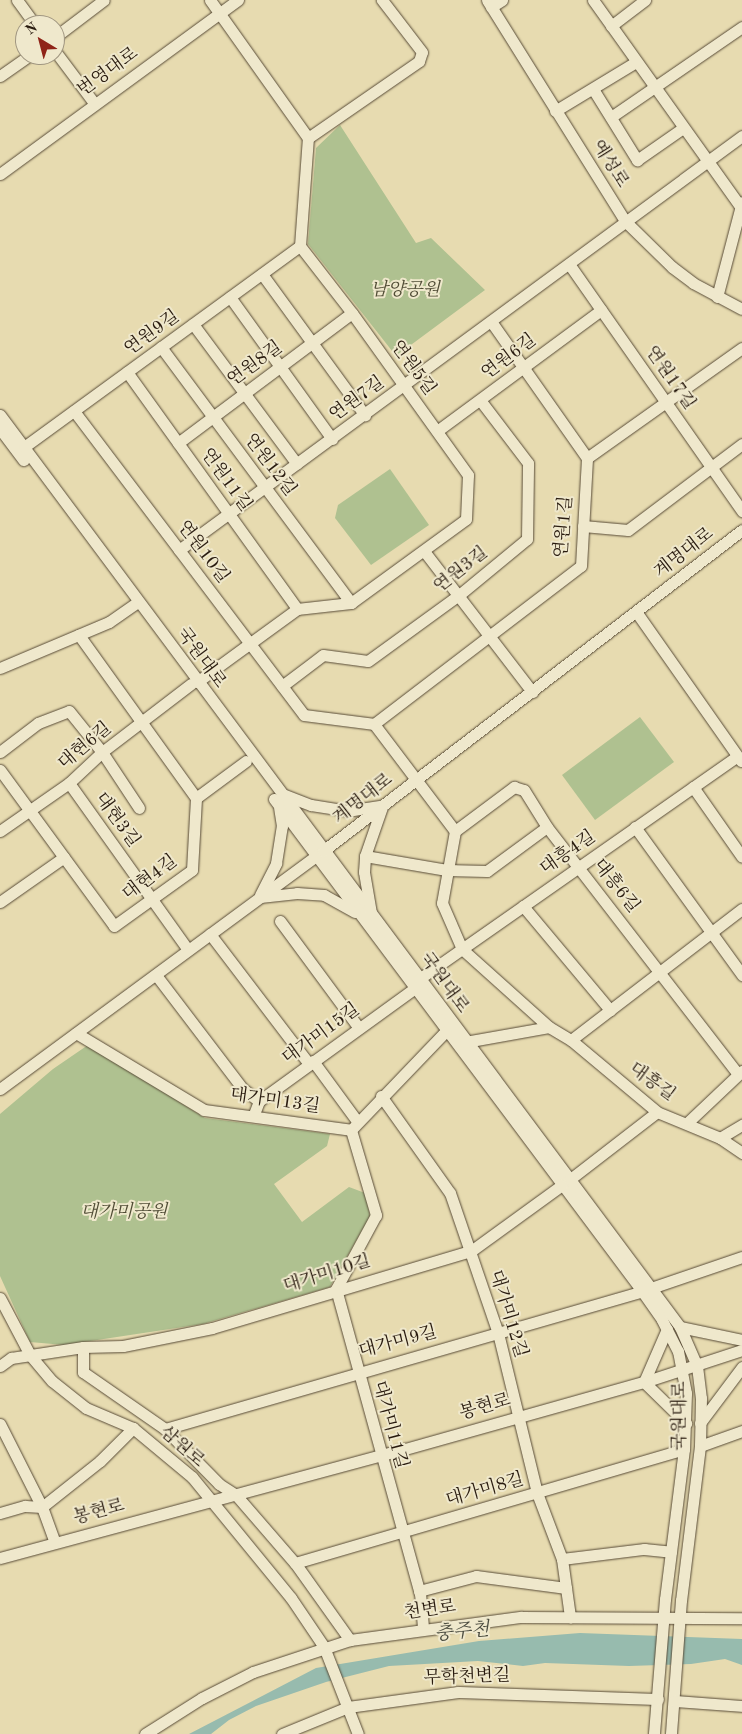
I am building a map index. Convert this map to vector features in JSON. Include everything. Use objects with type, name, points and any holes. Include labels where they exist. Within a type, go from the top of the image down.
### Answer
[{"type":"street","points":[[17,0],[28,15]]},
{"type":"street","points":[[65,29],[104,0]]},
{"type":"street","points":[[210,0],[308,138],[300,246]]},
{"type":"street","name":"번영대로","points":[[0,174],[94,103],[238,0]]},
{"type":"street","points":[[308,138],[420,61],[422,52],[382,0]]},
{"type":"street","points":[[477,0],[489,4],[502,0]]},
{"type":"street","points":[[593,0],[683,128],[741,205],[717,297]]},
{"type":"street","points":[[610,26],[641,1]]},
{"type":"street","name":"예성로","points":[[489,4],[625,221],[672,267],[717,297],[742,309]]},
{"type":"street","points":[[611,117],[655,89],[742,27]]},
{"type":"street","points":[[555,111],[636,62]]},
{"type":"street","points":[[65,64],[94,103]]},
{"type":"street","points":[[0,76],[16,65]]},
{"type":"street","points":[[593,89],[637,160],[683,128]]},
{"type":"street","name":"연원7길","points":[[179,550],[492,323],[625,221],[742,136]]},
{"type":"street","name":"연원9길","points":[[24,447],[300,246]]},
{"type":"street","name":"연원5길","points":[[297,608],[350,603],[466,519],[468,475],[352,313],[300,246]]},
{"type":"street","name":"연원17길","points":[[569,264],[742,511]]},
{"type":"street","points":[[262,274],[364,415]]},
{"type":"street","points":[[230,298],[332,439]]},
{"type":"street","name":"연원6길","points":[[437,431],[601,310]]},
{"type":"street","name":"연원8길","points":[[178,443],[352,313]]},
{"type":"street","points":[[492,323],[587,458],[742,348]]},
{"type":"street","points":[[193,324],[297,464]]},
{"type":"street","name":"연원12길","points":[[161,347],[350,603]]},
{"type":"street","name":"연원11길","points":[[127,372],[297,608]]},
{"type":"street","name":"연원3길","points":[[282,686],[323,655],[368,661],[459,595],[527,539],[528,463],[480,400]]},
{"type":"street","name":"연원10길","points":[[74,411],[304,715],[374,724]]},
{"type":"street","name":"국원대로","points":[[0,415],[135,604]]},
{"type":"street","name":"국원대로","points":[[0,429],[278,791],[320,854]]},
{"type":"street","points":[[583,526],[628,530],[712,469],[742,444]]},
{"type":"street","name":"연원1길","points":[[374,724],[580,566],[587,458]]},
{"type":"street","name":"계명대로","points":[[0,1089],[156,975],[258,897],[320,854],[637,613],[742,530]]},
{"type":"street","points":[[424,551],[532,692]]},
{"type":"street","points":[[0,668],[109,622],[135,604]]},
{"type":"street","points":[[194,683],[297,608]]},
{"type":"street","points":[[637,613],[740,759]]},
{"type":"street","points":[[79,635],[196,798],[246,762]]},
{"type":"street","name":"국원대로","points":[[194,683],[246,762],[320,854],[417,984],[465,1042],[566,1183],[646,1290],[680,1328],[697,1366],[700,1446],[674,1701]]},
{"type":"street","name":"대현6길","points":[[0,831],[69,783],[102,752],[194,683]]},
{"type":"street","points":[[0,752],[38,723],[69,711],[102,752],[139,808]]},
{"type":"street","points":[[374,724],[455,831]]},
{"type":"street","name":"대흥4길","points":[[417,984],[462,949],[578,867],[693,787],[740,759]]},
{"type":"street","name":"대현4길","points":[[0,770],[114,926],[192,870],[196,798]]},
{"type":"street","name":"대현3길","points":[[69,783],[188,950]]},
{"type":"street","name":"대흥6길","points":[[455,831],[514,787],[524,790],[548,827],[578,867],[740,1073]]},
{"type":"street","points":[[693,787],[742,857]]},
{"type":"street","points":[[258,897],[297,893],[324,895],[365,914],[365,856],[382,806],[347,811],[311,805],[278,791]]},
{"type":"street","points":[[258,897],[276,863],[282,826],[278,804]]},
{"type":"street","points":[[365,856],[447,870],[487,871],[548,827]]},
{"type":"street","points":[[635,828],[742,975]]},
{"type":"street","name":"대흥길","points":[[455,831],[442,902],[462,949],[549,1027],[571,1040],[658,1112],[720,1138],[742,1154]]},
{"type":"street","points":[[0,902],[64,857]]},
{"type":"street","points":[[523,906],[610,1010]]},
{"type":"street","points":[[571,1040],[742,909]]},
{"type":"street","points":[[280,921],[359,1028]]},
{"type":"street","points":[[210,934],[311,1062],[354,1125],[376,1216],[336,1289]]},
{"type":"street","points":[[156,975],[243,1089],[259,1101],[254,1114]]},
{"type":"street","name":"국원대로","points":[[417,984],[446,1031],[566,1183]]},
{"type":"street","name":"대가미15길","points":[[259,1101],[417,984]]},
{"type":"street","points":[[465,1042],[549,1027]]},
{"type":"street","points":[[354,1125],[446,1031]]},
{"type":"street","name":"대가미13길","points":[[76,1033],[204,1110],[354,1125]]},
{"type":"street","points":[[687,1123],[740,1073]]},
{"type":"street","name":"대가미12길","points":[[381,1096],[450,1193],[498,1333],[537,1493],[562,1559],[570,1617]]},
{"type":"street","name":"대가미10길","points":[[0,1366],[11,1358],[82,1347],[124,1346],[212,1328],[336,1289],[471,1251],[566,1183],[658,1112]]},
{"type":"street","points":[[720,1138],[742,1125]]},
{"type":"street","name":"대가미9길","points":[[165,1428],[357,1371],[646,1290],[742,1257]]},
{"type":"street","name":"대가미11길","points":[[336,1289],[401,1532],[419,1591],[423,1628]]},
{"type":"street","name":"국원대로","points":[[646,1290],[667,1329],[684,1368],[686,1423],[671,1552],[658,1700]]},
{"type":"street","name":"삼원로","points":[[0,1298],[30,1355],[52,1381],[86,1408],[133,1428],[192,1477],[291,1598],[324,1647],[348,1707]]},
{"type":"street","points":[[680,1328],[742,1340]]},
{"type":"street","points":[[667,1329],[644,1382],[686,1423]]},
{"type":"street","points":[[82,1347],[83,1372],[165,1428],[219,1484],[236,1494],[295,1563],[350,1640]]},
{"type":"street","name":"봉현로","points":[[0,1558],[644,1382],[742,1350]]},
{"type":"street","points":[[700,1423],[742,1367]]},
{"type":"street","points":[[0,1424],[42,1507],[55,1542]]},
{"type":"street","points":[[0,1513],[25,1506],[42,1507],[100,1461],[133,1428]]},
{"type":"street","points":[[700,1446],[742,1431]]},
{"type":"street","name":"대가미8길","points":[[295,1563],[684,1449]]},
{"type":"street","points":[[562,1559],[644,1549],[671,1552]]},
{"type":"street","points":[[419,1591],[476,1576],[566,1588]]},
{"type":"street","name":"천변로","points":[[144,1734],[202,1698],[253,1672],[350,1640],[423,1628],[521,1617],[570,1617],[681,1623],[742,1618]]},
{"type":"street","name":"무학천변길","points":[[282,1734],[348,1707],[458,1692],[658,1700]]},
{"type":"street","points":[[654,1734],[658,1700]]},
{"type":"street","points":[[671,1734],[674,1701],[742,1706]]},
{"type":"street","points":[[348,1707],[358,1734]]},
{"type":"green space","name":"남양공원","points":[[340,125],[416,243],[431,238],[485,290],[396,356],[308,244],[316,148]]},
{"type":"green space","points":[[390,469],[429,525],[371,565],[335,518],[338,505]]},
{"type":"green space","points":[[640,717],[674,762],[595,820],[562,775]]},
{"type":"green space","name":"대가미공원","points":[[88,1045],[205,1118],[330,1134],[327,1146],[274,1184],[302,1222],[349,1187],[365,1193],[370,1216],[330,1287],[203,1324],[64,1345],[30,1342],[0,1276],[0,1114],[53,1069]]},
{"type":"water","name":"충주천","points":[[580,1633],[742,1639],[742,1665],[725,1659],[691,1664],[629,1666],[545,1663],[523,1666],[478,1661],[389,1666],[326,1682],[256,1706],[229,1720],[211,1734],[189,1734],[316,1668],[479,1641]]}]
